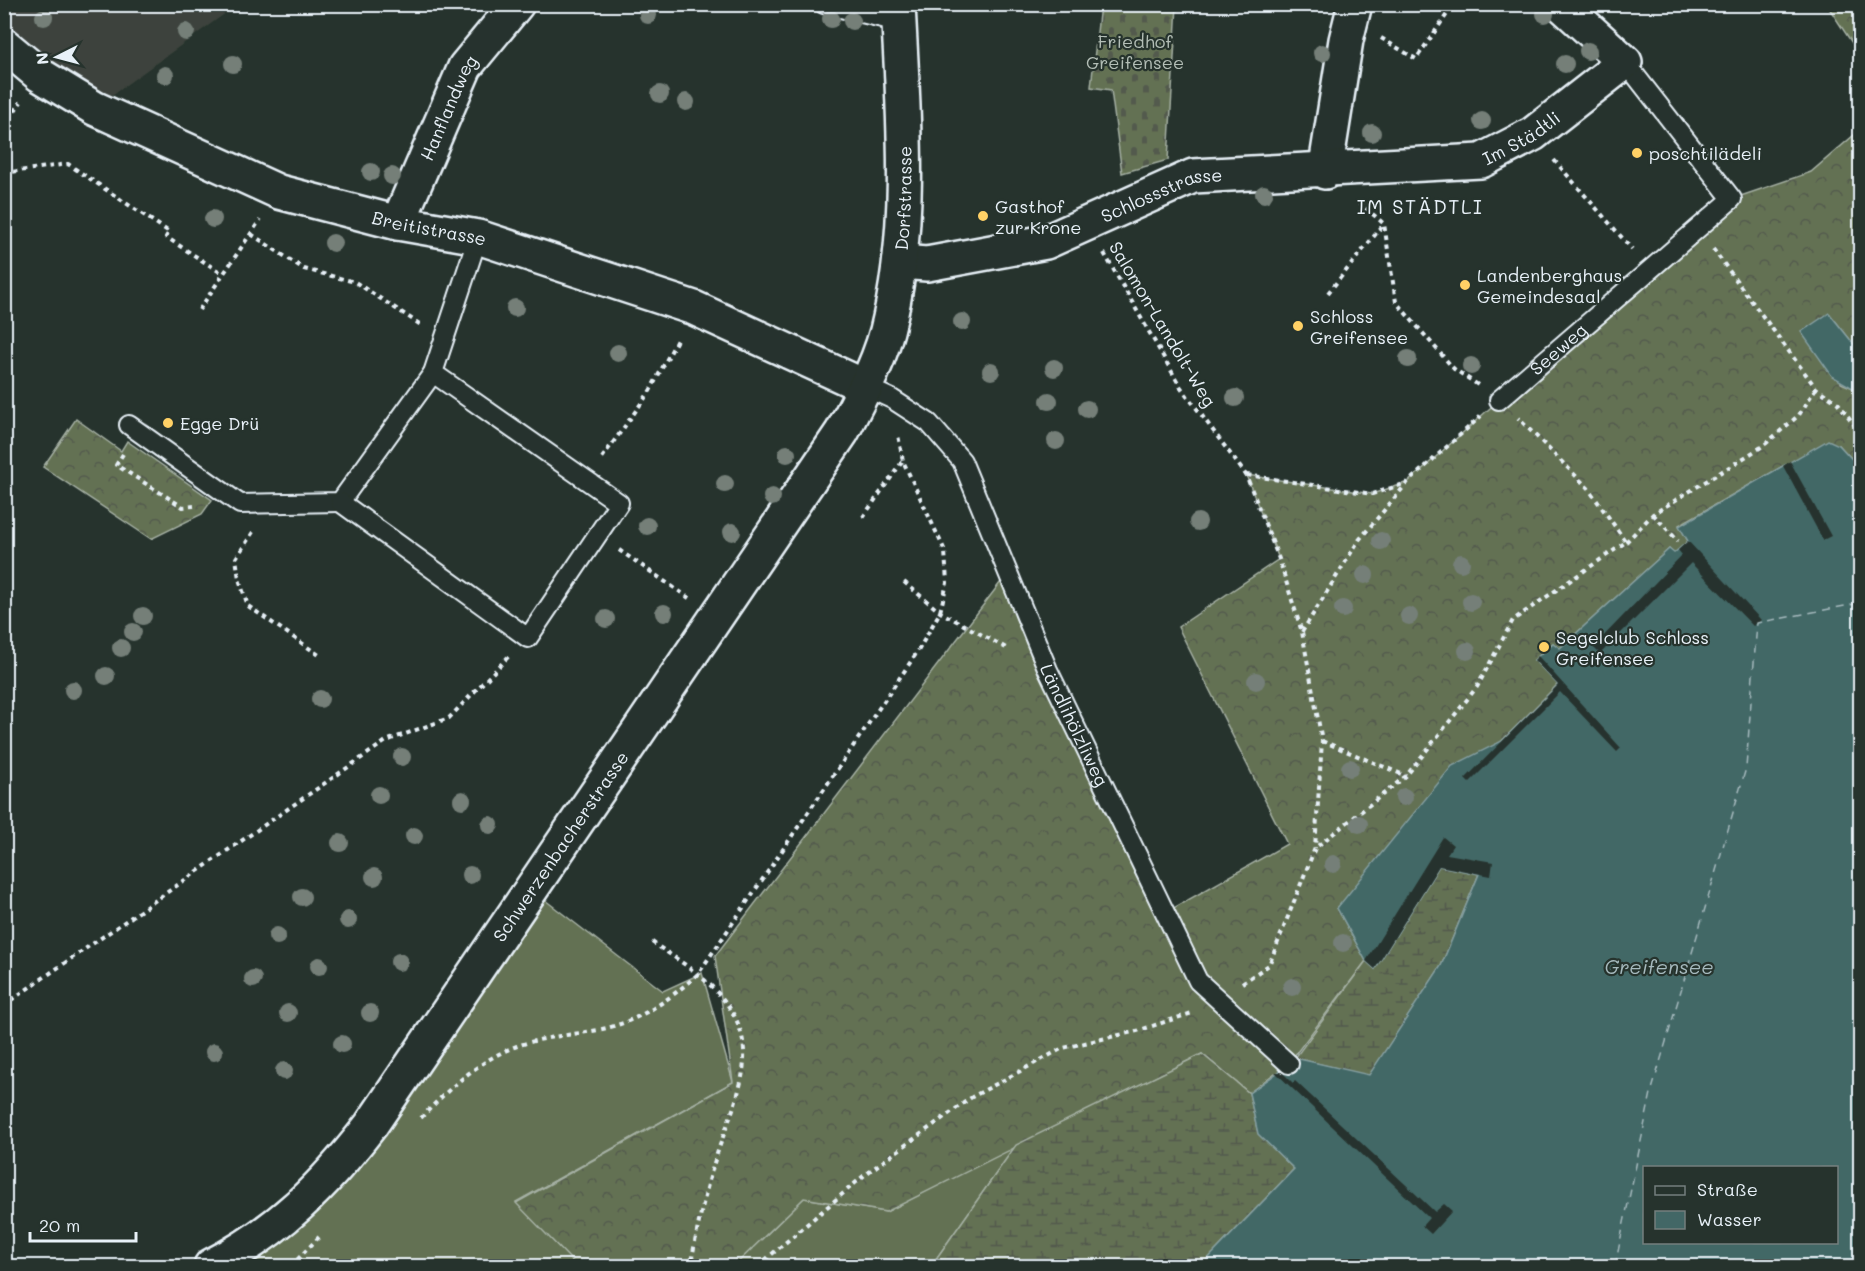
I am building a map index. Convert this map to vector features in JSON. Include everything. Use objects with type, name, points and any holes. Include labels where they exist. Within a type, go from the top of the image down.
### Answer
[{"type":"street","name":"Hanflandweg","points":[[398,223],[465,68],[517,4]]},
{"type":"street","points":[[1561,4],[1625,62]]},
{"type":"street","name":"Dorfstrasse","points":[[879,393],[900,262],[905,107],[899,13]]},
{"type":"street","points":[[1325,171],[1353,13]]},
{"type":"street","name":"Breitistrasse","points":[[4,45],[40,75],[94,108],[279,192],[398,223],[478,237],[694,308],[879,393]]},
{"type":"street","name":"Im Städtli","points":[[1325,171],[1481,161],[1533,134],[1625,62]]},
{"type":"street","name":"Schlossstrasse","points":[[900,262],[927,264],[1046,242],[1193,176],[1325,171]]},
{"type":"street","name":"Schwerzenbacherstrasse","points":[[211,1266],[248,1247],[283,1221],[336,1171],[377,1116],[842,432],[879,393]]},
{"type":"lane","points":[[824,4],[899,13]]},
{"type":"lane","name":"Seeweg","points":[[1499,400],[1732,199],[1625,62]]},
{"type":"lane","points":[[340,502],[433,373],[478,237]]},
{"type":"lane","points":[[129,425],[240,504],[340,502],[528,638],[619,503],[433,373]]},
{"type":"lane","name":"Ländlihölzliweg","points":[[879,393],[929,423],[962,461],[1048,670],[1198,981],[1289,1064]]},
{"type":"path","points":[[1353,13],[1416,59],[1454,4]]},
{"type":"path","points":[[1533,134],[1566,177],[1651,269]]},
{"type":"path","points":[[4,173],[68,165],[168,232],[166,237],[223,274]]},
{"type":"path","points":[[1325,171],[1384,224],[1396,302],[1454,369],[1499,400],[1588,488],[1626,542]]},
{"type":"path","points":[[199,310],[279,192]]},
{"type":"path","name":"Salomon-Landolt-Weg","points":[[1087,224],[1180,386],[1246,475],[1279,559],[1302,632],[1322,741],[1315,848]]},
{"type":"path","points":[[1328,293],[1362,254],[1384,224]]},
{"type":"path","points":[[1698,229],[1816,388],[1838,403],[1860,432]]},
{"type":"path","points":[[250,234],[304,269],[355,282],[444,341]]},
{"type":"path","points":[[586,480],[650,391],[694,308]]},
{"type":"path","points":[[758,1266],[867,1173],[972,1097],[1063,1048],[1137,1031],[1199,1010],[1218,1000],[1269,965],[1315,848],[1406,776],[1477,687],[1513,620],[1626,542],[1653,514],[1762,446],[1799,416],[1816,388]]},
{"type":"path","points":[[419,1120],[446,1092],[478,1066],[516,1047],[601,1030],[635,1019],[671,999],[698,974],[918,651],[940,612],[947,583],[945,551],[903,461],[879,393]]},
{"type":"path","points":[[1302,632],[1359,540],[1408,482],[1499,400]]},
{"type":"path","points":[[863,517],[903,461]]},
{"type":"path","points":[[1246,475],[1372,494],[1408,482]]},
{"type":"path","points":[[271,504],[236,558],[239,579],[248,606],[319,655]]},
{"type":"path","points":[[1653,514],[1678,541]]},
{"type":"path","points":[[597,535],[717,617]]},
{"type":"path","points":[[904,582],[940,612],[1048,670]]},
{"type":"path","points":[[4,1005],[386,741],[449,718],[528,638]]},
{"type":"path","points":[[1322,741],[1406,776]]},
{"type":"path","points":[[652,942],[698,974],[715,990],[734,1016],[744,1043],[745,1072],[742,1088],[714,1163],[695,1238],[691,1266]]},
{"type":"path","points":[[291,1266],[322,1234]]},
{"type":"shaded area","points":[[4,5],[237,5],[94,108],[5,45]]},
{"type":"green space","name":"Friedhof Greifensee","points":[[1100,5],[1177,5],[1168,160],[1122,173],[1111,90],[1091,87]]},
{"type":"green space","points":[[1827,5],[1860,5],[1860,55]]},
{"type":"green space","points":[[1860,130],[1860,352],[1829,313],[1841,383],[1853,388],[1860,399],[1860,468],[1839,445],[1783,466],[1679,525],[1688,541],[1674,554],[1669,549],[1559,649],[1553,643],[1534,660],[1558,684],[1337,908],[1366,961],[1282,1072],[1275,1073],[1249,1093],[1202,1054],[886,1212],[804,1198],[734,1266],[577,1266],[516,1203],[733,1082],[715,956],[1007,574],[1165,913],[1287,844],[1178,627],[1279,559],[1246,475],[1372,494],[1408,482],[1499,400],[1732,199],[1811,172]]},
{"type":"green space","points":[[76,419],[121,451],[127,441],[212,500],[202,514],[151,539],[43,467]]},
{"type":"green space","points":[[1439,866],[1479,874],[1441,966],[1369,1076],[1295,1058],[1366,961],[1375,969]]},
{"type":"green space","points":[[532,890],[663,991],[702,973],[733,1082],[516,1202],[577,1266],[197,1266],[371,1125]]},
{"type":"green space","points":[[1202,1054],[1249,1093],[1258,1133],[1294,1169],[1201,1266],[931,1266],[1016,1145]]},
{"type":"green space","points":[[1016,1145],[931,1266],[734,1266],[804,1198],[886,1212]]},
{"type":"water","points":[[1829,313],[1860,352],[1860,399],[1853,388],[1832,376],[1801,332]]},
{"type":"water","name":"Greifensee","points":[[1828,440],[1839,445],[1860,468],[1860,1266],[1201,1266],[1294,1169],[1258,1134],[1249,1093],[1295,1058],[1369,1075],[1441,966],[1479,874],[1439,866],[1375,969],[1366,961],[1337,908],[1452,766],[1502,741],[1558,685],[1534,660],[1553,643],[1560,648],[1669,549],[1674,553],[1688,541],[1679,526]]},
{"type":"pier","points":[[1790,461],[1831,536],[1823,540],[1783,466]]},
{"type":"pier","points":[[1688,541],[1761,620],[1753,626],[1691,563],[1600,654],[1593,647],[1682,555],[1678,550]]},
{"type":"pier","points":[[1538,656],[1621,748],[1617,752],[1560,692],[1469,783],[1465,779],[1558,685],[1534,660]]},
{"type":"pier","points":[[1443,837],[1453,845],[1447,854],[1493,862],[1491,876],[1439,866],[1375,969],[1366,961]]},
{"type":"pier","points":[[1275,1072],[1282,1072],[1293,1083],[1295,1081],[1435,1212],[1444,1204],[1452,1211],[1431,1234],[1422,1226],[1429,1218]]},
{"type":"ferry route","points":[[1615,1266],[1651,1093],[1746,768],[1757,623],[1860,603]]},
{"type":"place","name":"poschtilädeli","points":[[1637,153]]},
{"type":"place","name":"Gasthof zur Krone","points":[[983,216]]},
{"type":"place","name":"Landenberghaus Gemeindesaal","points":[[1465,285]]},
{"type":"place","name":"Schloss Greifensee","points":[[1298,326]]},
{"type":"place","name":"Egge Drü","points":[[168,423]]},
{"type":"place","name":"Segelclub Schloss Greifensee","points":[[1544,647]]},
{"type":"district","name":"IM STÄDTLI","points":[[1420,206]]}]
